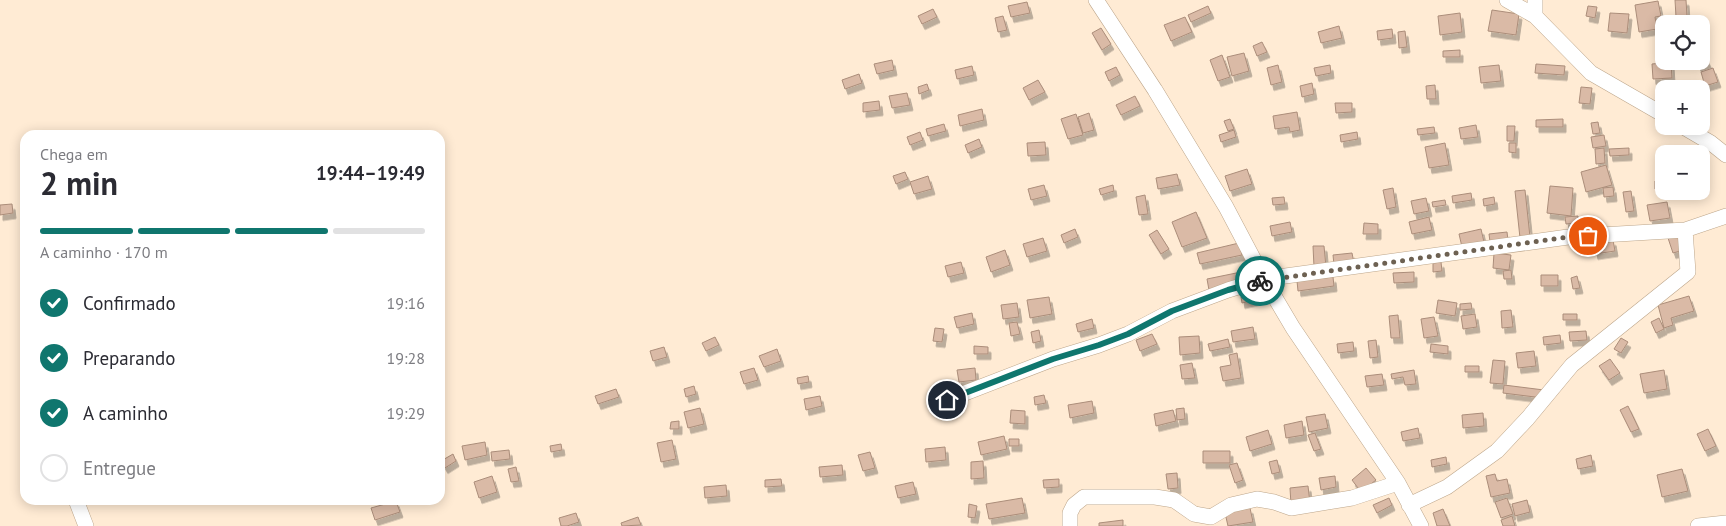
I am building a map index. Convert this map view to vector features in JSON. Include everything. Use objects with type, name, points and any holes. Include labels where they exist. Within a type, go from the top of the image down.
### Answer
[{"type":"street","points":[[1096,0],[1156,90],[1221,199],[1264,280],[1293,328],[1398,483],[1421,526]]},
{"type":"street","points":[[1507,0],[1535,16],[1591,72],[1655,110]]},
{"type":"street","points":[[1535,16],[1536,0]]},
{"type":"street","points":[[1697,135],[1726,155]]},
{"type":"street","points":[[947,400],[1053,359],[1128,334],[1172,311],[1228,290],[1264,280],[1568,237],[1685,230],[1726,216]]},
{"type":"street","points":[[1409,505],[1446,487],[1497,451],[1528,418],[1572,365],[1688,272],[1685,230]]},
{"type":"street","points":[[1070,526],[1070,514],[1074,504],[1084,497],[1155,497],[1174,500],[1194,514],[1211,517],[1231,506],[1256,499],[1274,502],[1291,508],[1352,498],[1398,483]]},
{"type":"street","points":[[78,505],[86,526]]},
{"type":"street","points":[[1698,526],[1726,523]]},
{"type":"building","points":[[1675,0],[1686,0],[1687,15],[1676,15]]},
{"type":"building","points":[[1658,1],[1661,15],[1655,15],[1655,29],[1639,32],[1635,5]]},
{"type":"building","points":[[1027,2],[1030,13],[1011,17],[1008,6]]},
{"type":"building","points":[[1208,6],[1211,13],[1191,22],[1188,15]]},
{"type":"building","points":[[1588,6],[1597,7],[1595,18],[1586,16]]},
{"type":"building","points":[[933,9],[937,17],[922,24],[918,16]]},
{"type":"building","points":[[1492,10],[1519,14],[1516,35],[1488,31]]},
{"type":"building","points":[[1460,13],[1462,32],[1440,35],[1438,16]]},
{"type":"building","points":[[1610,13],[1629,14],[1627,33],[1608,31]]},
{"type":"building","points":[[1003,16],[1007,30],[998,32],[995,18]]},
{"type":"building","points":[[1185,17],[1192,32],[1171,41],[1164,25]]},
{"type":"building","points":[[1339,26],[1342,38],[1321,43],[1318,32]]},
{"type":"building","points":[[1101,28],[1111,44],[1102,50],[1092,33]]},
{"type":"building","points":[[1392,29],[1393,38],[1378,40],[1377,31]]},
{"type":"building","points":[[1405,31],[1407,47],[1399,48],[1398,32]]},
{"type":"building","points":[[1262,42],[1267,52],[1257,56],[1253,46]]},
{"type":"building","points":[[1460,50],[1460,57],[1443,57],[1443,51]]},
{"type":"building","points":[[1244,53],[1249,71],[1232,76],[1227,57]]},
{"type":"building","points":[[1222,55],[1230,77],[1218,81],[1210,60]]},
{"type":"building","points":[[892,60],[894,70],[877,74],[874,64]]},
{"type":"building","points":[[1536,64],[1565,66],[1564,75],[1535,73]]},
{"type":"building","points":[[1652,64],[1655,64],[1655,70],[1672,70],[1672,78],[1653,79]]},
{"type":"building","points":[[1278,65],[1282,82],[1271,85],[1267,68]]},
{"type":"building","points":[[1330,65],[1331,73],[1316,76],[1314,68]]},
{"type":"building","points":[[1499,65],[1501,81],[1481,83],[1479,67]]},
{"type":"building","points":[[972,66],[974,75],[957,79],[955,70]]},
{"type":"building","points":[[1116,67],[1120,75],[1109,81],[1105,72]]},
{"type":"building","points":[[1713,68],[1718,82],[1710,84],[1710,80],[1703,80],[1701,72]]},
{"type":"building","points":[[859,74],[862,83],[845,89],[842,80]]},
{"type":"building","points":[[1038,80],[1045,92],[1029,100],[1023,88]]},
{"type":"building","points":[[1312,83],[1314,94],[1302,97],[1300,86]]},
{"type":"building","points":[[927,84],[929,90],[919,94],[918,87]]},
{"type":"building","points":[[1435,85],[1436,99],[1427,99],[1426,86]]},
{"type":"building","points":[[1581,87],[1592,88],[1590,104],[1579,103]]},
{"type":"building","points":[[907,93],[910,105],[892,108],[889,96]]},
{"type":"building","points":[[1135,96],[1140,106],[1121,115],[1116,105]]},
{"type":"building","points":[[879,101],[880,110],[863,112],[863,103]]},
{"type":"building","points":[[1335,103],[1352,103],[1352,112],[1336,113]]},
{"type":"building","points":[[982,109],[984,120],[960,126],[958,115]]},
{"type":"building","points":[[1297,112],[1300,130],[1290,132],[1289,127],[1275,129],[1273,116]]},
{"type":"building","points":[[1089,113],[1094,130],[1083,133],[1078,117]]},
{"type":"building","points":[[1076,114],[1083,135],[1068,139],[1061,119]]},
{"type":"building","points":[[1230,119],[1234,129],[1228,131],[1224,121]]},
{"type":"building","points":[[1563,119],[1563,127],[1536,127],[1536,120]]},
{"type":"building","points":[[1598,122],[1600,133],[1593,134],[1591,123]]},
{"type":"building","points":[[944,124],[946,131],[928,136],[926,129]]},
{"type":"building","points":[[1476,125],[1478,137],[1461,139],[1459,128]]},
{"type":"building","points":[[1507,126],[1515,126],[1514,141],[1507,141]]},
{"type":"building","points":[[1434,127],[1435,133],[1418,135],[1417,129]]},
{"type":"building","points":[[1234,130],[1236,137],[1221,142],[1219,135]]},
{"type":"building","points":[[920,132],[923,140],[910,145],[907,137]]},
{"type":"building","points":[[1357,132],[1358,139],[1341,142],[1340,135]]},
{"type":"building","points":[[1604,135],[1606,146],[1593,148],[1591,137]]},
{"type":"building","points":[[979,139],[982,147],[968,153],[965,145]]},
{"type":"building","points":[[1045,142],[1046,155],[1028,156],[1027,143]]},
{"type":"building","points":[[1445,143],[1449,165],[1429,168],[1425,147]]},
{"type":"building","points":[[1509,143],[1516,143],[1516,153],[1509,152]]},
{"type":"building","points":[[1604,148],[1605,163],[1596,164],[1595,149]]},
{"type":"building","points":[[1629,148],[1629,155],[1610,156],[1609,149]]},
{"type":"building","points":[[1606,165],[1612,185],[1586,192],[1581,172]]},
{"type":"building","points":[[1247,169],[1252,184],[1230,191],[1225,176]]},
{"type":"building","points":[[905,172],[908,179],[896,184],[893,176]]},
{"type":"building","points":[[1177,174],[1180,185],[1158,189],[1156,178]]},
{"type":"building","points":[[928,176],[932,189],[914,194],[910,182]]},
{"type":"building","points":[[1044,185],[1047,196],[1031,200],[1028,189]]},
{"type":"building","points":[[1113,185],[1114,191],[1101,195],[1099,189]]},
{"type":"building","points":[[1550,186],[1573,188],[1571,216],[1547,213]]},
{"type":"building","points":[[1613,187],[1614,196],[1604,197],[1603,188]]},
{"type":"building","points":[[1393,188],[1396,207],[1387,209],[1383,190]]},
{"type":"building","points":[[1525,190],[1530,237],[1520,238],[1515,191]]},
{"type":"building","points":[[1631,191],[1634,211],[1626,212],[1623,192]]},
{"type":"building","points":[[1471,193],[1472,200],[1453,203],[1452,196]]},
{"type":"building","points":[[1145,195],[1148,214],[1139,215],[1136,197]]},
{"type":"building","points":[[1284,197],[1285,204],[1273,205],[1272,198]]},
{"type":"building","points":[[1494,197],[1495,204],[1484,206],[1483,199]]},
{"type":"building","points":[[1426,198],[1429,211],[1414,214],[1411,201]]},
{"type":"building","points":[[1445,200],[1446,205],[1433,207],[1432,202]]},
{"type":"building","points":[[1667,202],[1670,218],[1650,221],[1647,205]]},
{"type":"building","points":[[12,204],[13,213],[0,215],[0,205]]},
{"type":"building","points":[[1196,212],[1207,238],[1182,247],[1172,222]]},
{"type":"building","points":[[1578,216],[1578,223],[1566,224],[1565,217]]},
{"type":"building","points":[[1429,217],[1432,230],[1412,234],[1409,222]]},
{"type":"building","points":[[1290,222],[1292,232],[1272,236],[1270,226]]},
{"type":"building","points":[[1364,223],[1378,224],[1378,234],[1363,234]]},
{"type":"building","points":[[1075,229],[1078,237],[1064,243],[1061,235]]},
{"type":"building","points":[[1481,229],[1484,242],[1462,247],[1459,234]]},
{"type":"building","points":[[1157,230],[1169,249],[1161,254],[1149,235]]},
{"type":"building","points":[[1507,232],[1508,240],[1490,242],[1489,234]]},
{"type":"building","points":[[1678,232],[1684,250],[1673,253],[1667,235]]},
{"type":"building","points":[[1043,238],[1047,251],[1027,257],[1023,244]]},
{"type":"building","points":[[1613,240],[1615,251],[1595,254],[1593,243]]},
{"type":"building","points":[[1239,243],[1242,255],[1200,264],[1197,253]]},
{"type":"building","points":[[1313,246],[1324,246],[1326,267],[1314,267]]},
{"type":"building","points":[[1005,250],[1010,265],[991,272],[986,257]]},
{"type":"building","points":[[1352,253],[1354,263],[1334,265],[1333,255]]},
{"type":"building","points":[[1494,253],[1511,255],[1509,270],[1493,268]]},
{"type":"building","points":[[961,262],[964,273],[948,277],[945,266]]},
{"type":"building","points":[[1441,262],[1442,271],[1433,272],[1433,263]]},
{"type":"building","points":[[1511,270],[1512,279],[1504,279],[1503,271]]},
{"type":"building","points":[[1246,271],[1248,282],[1209,290],[1207,279]]},
{"type":"building","points":[[1414,272],[1414,282],[1394,283],[1393,273]]},
{"type":"building","points":[[1541,275],[1558,275],[1558,286],[1541,286]]},
{"type":"building","points":[[1577,276],[1580,288],[1573,289],[1571,278]]},
{"type":"building","points":[[1333,277],[1334,286],[1298,291],[1297,281]]},
{"type":"building","points":[[1257,292],[1259,299],[1242,303],[1241,297]]},
{"type":"building","points":[[1689,296],[1694,311],[1671,318],[1673,325],[1664,328],[1658,305]]},
{"type":"building","points":[[1049,297],[1052,314],[1030,318],[1027,300]]},
{"type":"building","points":[[1438,300],[1457,303],[1455,316],[1436,313]]},
{"type":"building","points":[[1017,303],[1019,317],[1003,319],[1001,305]]},
{"type":"building","points":[[1471,303],[1472,309],[1460,310],[1460,304]]},
{"type":"building","points":[[1511,310],[1513,327],[1502,328],[1501,311]]},
{"type":"building","points":[[972,313],[974,324],[957,328],[954,317]]},
{"type":"building","points":[[1475,314],[1477,327],[1463,329],[1461,316]]},
{"type":"building","points":[[1563,314],[1577,314],[1577,320],[1563,320]]},
{"type":"building","points":[[1398,315],[1400,338],[1391,338],[1389,316]]},
{"type":"building","points":[[1434,317],[1438,336],[1424,338],[1421,319]]},
{"type":"building","points":[[1659,318],[1664,329],[1656,333],[1651,322]]},
{"type":"building","points":[[1092,319],[1094,328],[1078,332],[1076,324]]},
{"type":"building","points":[[1017,322],[1020,334],[1011,336],[1009,323]]},
{"type":"building","points":[[1253,327],[1255,339],[1233,342],[1231,331]]},
{"type":"building","points":[[935,328],[944,329],[942,342],[933,341]]},
{"type":"building","points":[[1039,330],[1041,341],[1033,343],[1031,332]]},
{"type":"building","points":[[1586,331],[1587,340],[1570,341],[1569,332]]},
{"type":"building","points":[[1152,334],[1157,344],[1140,351],[1136,340]]},
{"type":"building","points":[[1560,335],[1561,343],[1544,345],[1543,337]]},
{"type":"building","points":[[1199,336],[1200,353],[1180,355],[1179,337]]},
{"type":"building","points":[[715,337],[719,345],[706,351],[702,343]]},
{"type":"building","points":[[1621,338],[1628,342],[1621,353],[1614,349]]},
{"type":"building","points":[[1228,339],[1230,347],[1210,351],[1208,344]]},
{"type":"building","points":[[1376,340],[1378,357],[1370,358],[1368,341]]},
{"type":"building","points":[[1353,342],[1354,351],[1338,353],[1337,344]]},
{"type":"building","points":[[1431,344],[1448,346],[1448,354],[1430,352]]},
{"type":"building","points":[[974,346],[988,347],[988,354],[974,354]]},
{"type":"building","points":[[664,347],[667,357],[653,361],[650,351]]},
{"type":"building","points":[[777,349],[781,361],[764,367],[759,356]]},
{"type":"building","points":[[1534,351],[1536,366],[1518,368],[1516,353]]},
{"type":"building","points":[[1237,353],[1241,378],[1223,381],[1220,367],[1231,365],[1229,355]]},
{"type":"building","points":[[1610,359],[1620,373],[1609,380],[1599,366]]},
{"type":"building","points":[[1493,360],[1505,361],[1503,384],[1490,383]]},
{"type":"building","points":[[1192,363],[1195,378],[1182,379],[1180,365]]},
{"type":"building","points":[[1465,366],[1479,366],[1479,372],[1465,372]]},
{"type":"building","points":[[754,368],[758,380],[744,384],[740,372]]},
{"type":"building","points":[[975,368],[976,380],[959,382],[957,370]]},
{"type":"building","points":[[1414,370],[1416,384],[1405,385],[1403,377],[1392,379],[1391,374]]},
{"type":"building","points":[[1664,370],[1667,389],[1644,393],[1640,374]]},
{"type":"building","points":[[1382,374],[1384,385],[1367,387],[1365,376]]},
{"type":"building","points":[[808,376],[809,382],[798,384],[797,378]]},
{"type":"building","points":[[1504,385],[1544,390],[1543,398],[1503,393]]},
{"type":"building","points":[[694,386],[696,394],[686,397],[684,389]]},
{"type":"building","points":[[616,389],[619,397],[598,404],[595,396]]},
{"type":"building","points":[[1044,395],[1046,403],[1035,405],[1034,397]]},
{"type":"building","points":[[820,396],[822,406],[806,410],[804,399]]},
{"type":"building","points":[[1092,401],[1094,413],[1070,418],[1068,405]]},
{"type":"building","points":[[1628,406],[1639,429],[1631,432],[1620,410]]},
{"type":"building","points":[[700,408],[704,424],[688,428],[684,412]]},
{"type":"building","points":[[1184,408],[1185,419],[1177,420],[1176,409]]},
{"type":"building","points":[[1011,410],[1025,411],[1025,424],[1010,423]]},
{"type":"building","points":[[1173,410],[1176,421],[1156,426],[1154,414]]},
{"type":"building","points":[[1483,413],[1484,426],[1463,428],[1462,415]]},
{"type":"building","points":[[1325,414],[1328,428],[1309,432],[1306,417]]},
{"type":"building","points":[[679,421],[679,429],[670,429],[671,422]]},
{"type":"building","points":[[1302,421],[1304,435],[1286,438],[1284,425]]},
{"type":"building","points":[[1418,428],[1420,438],[1403,441],[1401,432]]},
{"type":"building","points":[[1708,429],[1716,446],[1705,451],[1697,434]]},
{"type":"building","points":[[1268,430],[1272,444],[1250,451],[1246,437]]},
{"type":"building","points":[[1315,433],[1321,449],[1314,451],[1308,435]]},
{"type":"building","points":[[1004,436],[1007,449],[981,455],[978,442]]},
{"type":"building","points":[[1009,439],[1019,439],[1019,446],[1009,446]]},
{"type":"building","points":[[672,440],[676,459],[661,462],[657,443]]},
{"type":"building","points":[[485,442],[487,455],[465,460],[462,446]]},
{"type":"building","points":[[561,444],[562,450],[551,452],[550,446]]},
{"type":"building","points":[[945,447],[946,460],[926,462],[925,449]]},
{"type":"building","points":[[509,450],[510,459],[492,461],[491,452]]},
{"type":"building","points":[[1203,451],[1230,451],[1230,463],[1203,463]]},
{"type":"building","points":[[870,452],[875,468],[863,471],[858,455]]},
{"type":"building","points":[[453,454],[456,461],[445,468],[445,459]]},
{"type":"building","points":[[1591,455],[1593,466],[1578,469],[1576,459]]},
{"type":"building","points":[[1446,457],[1447,464],[1432,467],[1431,460]]},
{"type":"building","points":[[1277,460],[1280,472],[1272,474],[1269,462]]},
{"type":"building","points":[[983,461],[984,478],[971,479],[971,462]]},
{"type":"building","points":[[1237,463],[1243,480],[1235,483],[1229,465]]},
{"type":"building","points":[[842,465],[843,475],[820,477],[819,467]]},
{"type":"building","points":[[516,467],[519,481],[511,482],[508,469]]},
{"type":"building","points":[[1366,468],[1376,480],[1361,492],[1352,480]]},
{"type":"building","points":[[1682,469],[1688,491],[1662,497],[1657,475]]},
{"type":"building","points":[[1177,473],[1178,488],[1168,489],[1166,474]]},
{"type":"building","points":[[1495,474],[1497,481],[1507,479],[1510,493],[1491,497],[1486,476]]},
{"type":"building","points":[[492,476],[497,492],[479,498],[474,482]]},
{"type":"building","points":[[1335,476],[1336,487],[1321,490],[1319,478]]},
{"type":"building","points":[[781,479],[782,486],[765,487],[765,480]]},
{"type":"building","points":[[1059,479],[1059,487],[1044,488],[1043,480]]},
{"type":"building","points":[[913,482],[916,494],[898,498],[895,486]]},
{"type":"building","points":[[726,485],[727,496],[705,498],[704,487]]},
{"type":"building","points":[[1308,486],[1310,503],[1291,505],[1290,488]]},
{"type":"building","points":[[1022,498],[1025,513],[989,519],[986,504]]},
{"type":"building","points":[[1389,498],[1392,505],[1377,513],[1373,505]]},
{"type":"building","points":[[1507,498],[1513,514],[1501,518],[1495,502]]},
{"type":"building","points":[[1527,500],[1530,512],[1515,516],[1512,504]]},
{"type":"building","points":[[969,504],[977,506],[975,518],[968,517]]},
{"type":"building","points":[[382,505],[397,505],[400,512],[375,520],[371,508]]},
{"type":"building","points":[[1250,508],[1253,522],[1228,526],[1225,513]]},
{"type":"building","points":[[1443,509],[1450,526],[1437,526],[1433,513]]},
{"type":"building","points":[[576,513],[579,522],[561,526],[559,518]]},
{"type":"building","points":[[1512,516],[1515,526],[1503,526],[1501,520]]},
{"type":"building","points":[[638,517],[641,525],[622,526],[621,523]]},
{"type":"building","points":[[1123,520],[1123,526],[1099,526],[1099,523]]},
{"type":"way so far","points":[[1260,281],[1568,237],[1588,236]]},
{"type":"route","points":[[947,400],[1053,359],[1128,334],[1172,311],[1228,290],[1260,281]]}]
